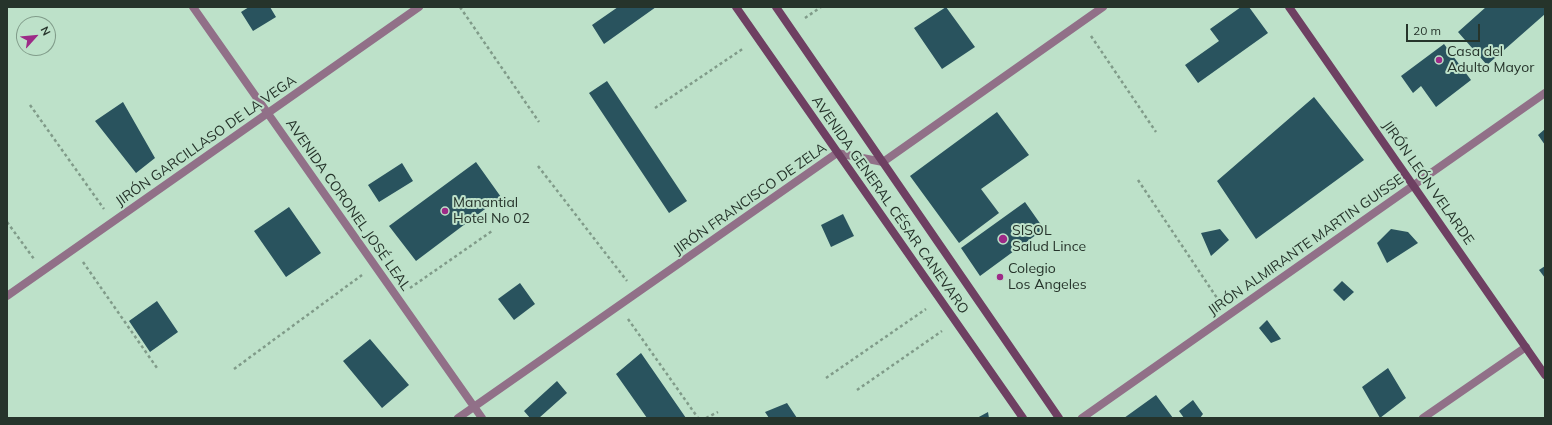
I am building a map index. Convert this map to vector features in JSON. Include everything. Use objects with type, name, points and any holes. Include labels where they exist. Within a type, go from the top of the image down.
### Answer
[{"type":"main road","name":"AVENIDA GENERAL CÉSAR CANEVARO","points":[[736,7],[1023,418]]},
{"type":"main road","name":"AVENIDA GENERAL CÉSAR CANEVARO","points":[[776,7],[1059,418]]},
{"type":"main road","name":"JIRÓN LEÓN VELARDE","points":[[1289,7],[1545,375]]},
{"type":"street","name":"AVENIDA CORONEL JOSÉ LEAL","points":[[193,7],[482,418]]},
{"type":"street","name":"JIRÓN GARCILLASO DE LA VEGA","points":[[7,296],[419,7]]},
{"type":"street","points":[[883,162],[1103,7]]},
{"type":"street","name":"JIRÓN ALMIRANTE MARTIN GUISSE","points":[[1082,418],[1545,93]]},
{"type":"street","name":"JIRÓN FRANCISCO DE ZELA","points":[[458,418],[837,153],[883,162]]},
{"type":"street","points":[[1423,418],[1526,347]]},
{"type":"path","points":[[460,7],[539,122]]},
{"type":"path","points":[[1082,22],[1156,132]]},
{"type":"path","points":[[655,108],[758,38]]},
{"type":"path","points":[[30,105],[113,222]]},
{"type":"path","points":[[538,166],[636,294]]},
{"type":"path","points":[[1138,180],[1229,315]]},
{"type":"path","points":[[7,222],[43,271]]},
{"type":"path","points":[[397,297],[492,231]]},
{"type":"path","points":[[74,249],[157,368]]},
{"type":"path","points":[[234,368],[375,266]]},
{"type":"path","points":[[826,378],[940,300]]},
{"type":"path","points":[[618,306],[698,418]]},
{"type":"path","points":[[856,390],[955,322]]},
{"type":"path","points":[[706,418],[718,412]]},
{"type":"building","points":[[249,7],[270,7],[276,17],[253,31],[241,12]]},
{"type":"building","points":[[618,7],[656,7],[604,44],[592,25]]},
{"type":"building","points":[[946,7],[975,47],[942,69],[914,28]]},
{"type":"building","points":[[1241,7],[1249,7],[1268,33],[1198,83],[1185,65],[1219,41],[1210,29]]},
{"type":"building","points":[[1486,7],[1545,7],[1545,14],[1487,65],[1458,32]]},
{"type":"building","name":"Casa del Adulto Mayor","points":[[1444,44],[1471,80],[1436,107],[1421,86],[1413,93],[1401,76]]},
{"type":"building","points":[[607,81],[687,201],[669,213],[589,93]]},
{"type":"building","points":[[1314,97],[1364,160],[1256,239],[1217,181]]},
{"type":"building","points":[[123,102],[155,158],[136,173],[95,121]]},
{"type":"building","points":[[997,112],[1029,155],[981,189],[999,213],[959,243],[910,176]]},
{"type":"building","points":[[1545,129],[1545,145],[1538,135]]},
{"type":"building","name":"Manantial Hotel No 02","points":[[476,162],[501,197],[416,261],[389,226]]},
{"type":"building","points":[[402,163],[413,181],[379,202],[368,185]]},
{"type":"building","name":"SISOL Salud Lince","points":[[1025,202],[1044,229],[980,276],[961,248]]},
{"type":"building","points":[[289,207],[321,253],[286,277],[254,231]]},
{"type":"building","points":[[843,214],[854,236],[831,247],[821,225]]},
{"type":"building","points":[[1220,229],[1229,240],[1211,256],[1201,233]]},
{"type":"building","points":[[1391,229],[1408,232],[1418,243],[1387,263],[1377,243]]},
{"type":"building","points":[[1545,266],[1545,278],[1539,270]]},
{"type":"building","points":[[1342,281],[1354,292],[1344,301],[1333,290]]},
{"type":"building","points":[[520,283],[535,304],[514,320],[498,299]]},
{"type":"building","points":[[157,301],[178,332],[150,352],[129,321]]},
{"type":"building","points":[[1267,320],[1281,339],[1271,343],[1259,328]]},
{"type":"building","points":[[370,339],[409,385],[382,408],[343,361]]},
{"type":"building","points":[[641,353],[686,418],[647,418],[616,374]]},
{"type":"building","points":[[1388,368],[1406,398],[1380,418],[1362,387]]},
{"type":"building","points":[[557,381],[567,393],[539,418],[530,418],[524,411]]},
{"type":"building","points":[[1156,395],[1173,418],[1124,418]]},
{"type":"building","points":[[1193,400],[1203,414],[1200,418],[1184,418],[1179,411]]},
{"type":"building","points":[[787,403],[797,418],[769,418],[765,412]]},
{"type":"building","points":[[988,412],[989,418],[977,418]]},
{"type":"place","name":"Casa del Adulto Mayor","points":[[1439,60]]},
{"type":"place","name":"Manantial Hotel No 02","points":[[445,211]]},
{"type":"place","name":"SISOL Salud Lince","points":[[1003,239]]},
{"type":"place","name":"Colegio Los Angeles","points":[[1000,277]]}]
